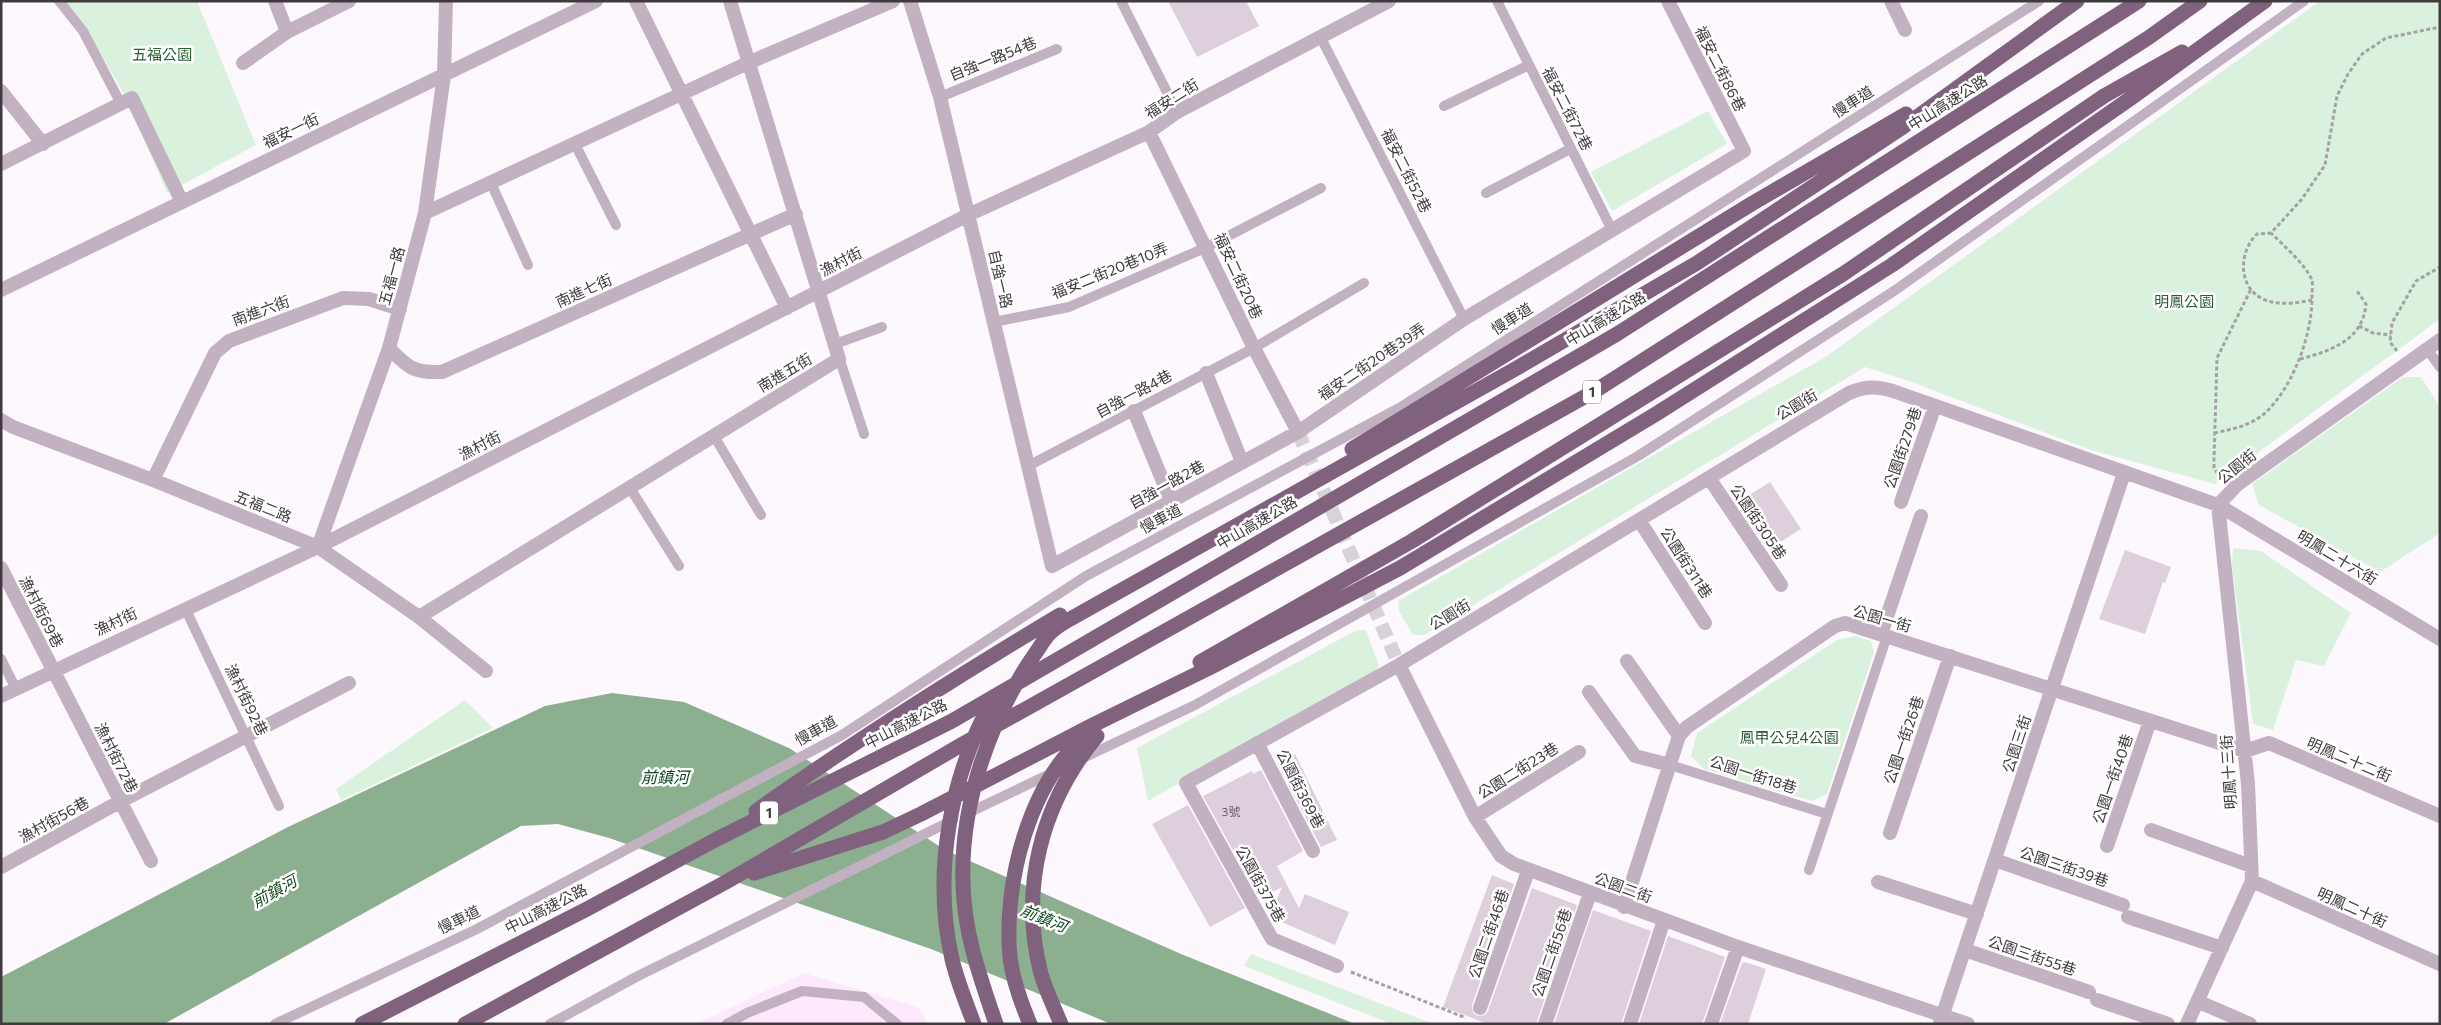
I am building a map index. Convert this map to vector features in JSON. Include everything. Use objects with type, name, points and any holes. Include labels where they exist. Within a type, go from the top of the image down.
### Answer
[{"type":"highway","points":[[974,1024],[952,960],[948,937],[945,866],[951,814],[969,750],[980,721],[1002,684],[1024,655],[1051,632],[1088,609],[1517,368],[1696,263],[1903,127],[2077,1]]},
{"type":"highway","name":"中山高速公路","points":[[362,1024],[587,909],[717,839],[952,721],[1617,334],[2139,1]]},
{"type":"highway","name":"1","points":[[465,1024],[726,882],[961,745],[1595,391],[2148,38],[2200,1]]},
{"type":"highway","points":[[726,882],[883,832],[1209,668],[1400,568],[1630,429],[1892,265],[2265,1]]},
{"type":"highway","points":[[1030,1024],[1016,984],[1010,958],[1016,864],[1042,792],[1062,760],[1084,736],[1121,704],[1412,541],[1843,274],[2104,96],[2234,24]]},
{"type":"highway","points":[[717,839],[825,763],[952,679],[1092,596],[1301,480],[1753,203],[1974,75]]},
{"type":"highway","points":[[996,1024],[975,964],[968,934],[963,883],[965,839],[972,796],[981,766],[1005,706],[1023,671],[1051,632]]},
{"type":"highway","points":[[1061,1024],[1047,992],[1037,953],[1031,901],[1036,859],[1049,817],[1067,778],[1097,735],[1135,697]]},
{"type":"street","points":[[275,1],[287,32]]},
{"type":"street","points":[[243,63],[287,32],[349,1]]},
{"type":"street","name":"五福一路","points":[[318,547],[389,348],[425,213],[444,75],[446,1]]},
{"type":"street","name":"福安一街","points":[[1,290],[596,1]]},
{"type":"street","points":[[636,1],[787,308]]},
{"type":"street","points":[[730,1],[836,349]]},
{"type":"street","points":[[425,213],[750,62],[893,1]]},
{"type":"street","name":"自強一路","points":[[910,1],[940,97],[1052,566]]},
{"type":"street","name":"福安二街","points":[[968,215],[1149,132],[1177,112],[1389,1]]},
{"type":"street","name":"福安二街86巷","points":[[1668,1],[1744,151]]},
{"type":"street","points":[[1891,1],[1905,30]]},
{"type":"street","points":[[1,91],[43,144]]},
{"type":"street","points":[[1,164],[127,101],[182,202]]},
{"type":"street","name":"福安二街20巷","points":[[1149,132],[1254,348],[1298,432]]},
{"type":"street","name":"福安二街20巷39弄","points":[[1298,432],[1464,319],[1744,151]]},
{"type":"street","name":"南進七街","points":[[389,348],[407,367],[423,372],[442,372],[751,236],[796,214]]},
{"type":"street","name":"漁村街","points":[[1,696],[52,670],[318,547],[968,215]]},
{"type":"street","name":"南進六街","points":[[153,480],[215,353],[229,341],[343,298],[369,299],[400,309]]},
{"type":"street","name":"公園街","points":[[1186,783],[1398,665],[1849,393],[1861,388],[1878,386],[2218,505],[2238,484],[2440,340]]},
{"type":"street","name":"南進五街","points":[[420,617],[839,359],[836,349]]},
{"type":"street","points":[[1206,373],[1242,462]]},
{"type":"street","name":"公園街279巷","points":[[1901,502],[1935,406]]},
{"type":"street","points":[[1134,411],[1171,501]]},
{"type":"street","name":"五福二路","points":[[1,420],[13,427],[153,480],[318,547],[420,617],[486,672]]},
{"type":"street","name":"自強一路2巷","points":[[1052,566],[1298,432]]},
{"type":"street","name":"公園三街","points":[[1941,1019],[2124,473]]},
{"type":"street","name":"公園街305巷","points":[[1709,478],[1781,585]]},
{"type":"street","name":"明鳳二十六街","points":[[2218,505],[2440,639]]},
{"type":"street","name":"明鳳十三街","points":[[2188,1024],[2252,881],[2245,752],[2218,505]]},
{"type":"street","points":[[1884,635],[1921,516]]},
{"type":"street","name":"公園街311巷","points":[[1639,520],[1705,623]]},
{"type":"street","name":"漁村街69巷","points":[[1,568],[52,670]]},
{"type":"street","name":"公園一街","points":[[1679,736],[1687,727],[1835,626],[1845,623],[2245,752]]},
{"type":"street","name":"公園一街26巷","points":[[1890,833],[1950,656]]},
{"type":"street","points":[[1624,907],[1679,736],[1627,661]]},
{"type":"street","name":"公園二街","points":[[1398,665],[1476,817],[1501,856],[1528,871],[1624,907],[1941,1019],[1968,1024]]},
{"type":"street","name":"漁村街72巷","points":[[52,670],[151,861]]},
{"type":"street","name":"漁村街56巷","points":[[2,866],[121,801],[348,683]]},
{"type":"street","points":[[1589,692],[1635,756],[1670,764]]},
{"type":"street","name":"公園一街40巷","points":[[2107,846],[2150,721]]},
{"type":"street","name":"公園街369巷","points":[[1257,743],[1313,851]]},
{"type":"street","name":"明鳳二十二街","points":[[2245,752],[2269,743],[2440,816]]},
{"type":"street","name":"公園二街23巷","points":[[1476,817],[1579,752]]},
{"type":"street","name":"公園街375巷","points":[[1186,783],[1272,939],[1337,966]]},
{"type":"street","points":[[2151,830],[2251,866]]},
{"type":"street","name":"公園三街39巷","points":[[1995,860],[2222,948]]},
{"type":"street","name":"公園二街46巷","points":[[1480,1008],[1528,871]]},
{"type":"street","name":"明鳳二十街","points":[[2252,881],[2440,964]]},
{"type":"street","points":[[1878,882],[1977,914]]},
{"type":"street","name":"公園二街56巷","points":[[1545,1024],[1590,893]]},
{"type":"street","points":[[1630,1024],[1664,920]]},
{"type":"street","points":[[1711,1024],[1738,947]]},
{"type":"street","name":"公園三街55巷","points":[[1965,950],[2168,1024]]},
{"type":"street","points":[[2199,1002],[2250,1024]]},
{"type":"lane","points":[[59,1],[83,31],[127,101]]},
{"type":"lane","points":[[1120,1],[1177,112]]},
{"type":"lane","name":"福安二街72巷","points":[[1497,1],[1612,230]]},
{"type":"lane","name":"慢車道","points":[[275,1024],[477,929],[842,735],[1086,576],[1401,407],[2039,1]]},
{"type":"lane","points":[[550,1024],[636,977],[941,826],[1195,705],[1638,456],[1894,291],[2304,1]]},
{"type":"lane","name":"福安二街52巷","points":[[1320,36],[1464,319]]},
{"type":"lane","name":"自強一路54巷","points":[[940,97],[1057,49]]},
{"type":"lane","points":[[1444,106],[1529,65]]},
{"type":"lane","points":[[575,144],[616,225]]},
{"type":"lane","points":[[1486,193],[1570,148]]},
{"type":"lane","points":[[491,183],[528,265]]},
{"type":"lane","name":"福安二街20巷10弄","points":[[994,322],[1068,307],[1206,247],[1321,188]]},
{"type":"lane","name":"自強一路4巷","points":[[1028,466],[1254,348],[1364,282]]},
{"type":"lane","points":[[864,434],[836,349],[882,327]]},
{"type":"lane","points":[[2427,349],[2440,367]]},
{"type":"lane","points":[[714,436],[762,515]]},
{"type":"lane","points":[[630,488],[679,566]]},
{"type":"lane","name":"漁村街92巷","points":[[185,608],[279,806]]},
{"type":"lane","points":[[1809,870],[1884,635]]},
{"type":"lane","points":[[1,660],[16,689]]},
{"type":"lane","name":"公園一街18巷","points":[[1670,764],[1828,814]]},
{"type":"lane","points":[[727,1024],[802,991],[864,997],[897,1024]]},
{"type":"path","points":[[2312,300],[2290,304],[2262,299],[2251,289],[2243,271],[2243,253],[2257,234],[2271,233],[2302,200],[2325,165],[2337,96],[2348,74],[2362,54],[2386,38],[2440,27]]},
{"type":"path","points":[[2214,432],[2244,427],[2264,413],[2281,392],[2300,359],[2309,330],[2312,280],[2296,258],[2271,233]]},
{"type":"path","points":[[2407,363],[2390,342],[2392,323],[2416,281],[2440,266]]},
{"type":"path","points":[[2229,493],[2214,468],[2217,358],[2251,289]]},
{"type":"path","points":[[2300,359],[2328,352],[2355,332],[2365,317],[2366,304],[2357,290]]},
{"type":"path","points":[[2359,326],[2374,333],[2391,335]]},
{"type":"path","points":[[1337,966],[1472,1020]]},
{"type":"shaded area","points":[[804,973],[918,1007],[928,1024],[696,1024]]},
{"type":"green space","name":"五福公園","points":[[61,1],[197,1],[256,145],[167,193],[126,97],[92,39]]},
{"type":"green space","name":"明鳳公園","points":[[2320,1],[2440,1],[2440,319],[2215,484],[2091,450],[1909,381],[1865,367],[1424,635],[1413,635],[1399,611],[1398,601],[1827,356]]},
{"type":"green space","points":[[1708,111],[1727,144],[1612,211],[1591,172]]},
{"type":"green space","points":[[2403,377],[2421,377],[2440,407],[2440,533],[2380,572],[2259,505],[2252,484]]},
{"type":"green space","points":[[2233,548],[2261,551],[2351,613],[2324,666],[2296,660],[2273,730],[2253,724],[2232,567]]},
{"type":"green space","points":[[1357,630],[1366,630],[1379,666],[1374,673],[1148,801],[1137,748]]},
{"type":"green space","name":"鳳甲公兒4公園","points":[[1855,636],[1871,641],[1874,652],[1827,794],[1812,801],[1704,769],[1691,756],[1697,733],[1837,640]]},
{"type":"green space","points":[[465,700],[493,728],[341,800],[336,789]]},
{"type":"green space","points":[[1251,954],[1434,1024],[1392,1024],[1244,966]]},
{"type":"water","name":"前鎮河","points":[[612,693],[684,702],[789,748],[945,850],[1181,954],[1355,1024],[1111,1024],[931,949],[609,838],[558,824],[521,826],[164,1024],[1,1024],[1,977],[288,827],[545,706]]},
{"type":"building","points":[[1168,1],[1246,1],[1259,26],[1197,57]]},
{"type":"building","points":[[1770,482],[1801,529],[1774,546],[1743,499]]},
{"type":"building","points":[[2125,550],[2171,567],[2165,583],[2163,582],[2145,634],[2099,619]]},
{"type":"building","points":[[1295,754],[1337,840],[1321,847],[1277,763]]},
{"type":"building","points":[[1261,770],[1303,851],[1277,866],[1299,908],[1305,894],[1349,912],[1335,945],[1270,917],[1282,887],[1260,899],[1203,796],[1252,771],[1253,774]]},
{"type":"building","points":[[1188,805],[1245,908],[1210,927],[1152,824]]},
{"type":"building","points":[[1492,875],[1514,884],[1472,1005],[1473,1013],[1478,1016],[1485,1015],[1488,1011],[1532,888],[1577,905],[1536,1024],[1488,1024],[1443,1007]]},
{"type":"building","points":[[1593,910],[1651,931],[1621,1024],[1554,1024]]},
{"type":"building","points":[[1668,936],[1725,957],[1702,1024],[1639,1024]]},
{"type":"building","points":[[1745,962],[1766,969],[1748,1024],[1720,1024],[1742,963]]},
{"type":"tunnel","points":[[1298,432],[1399,665]]}]
